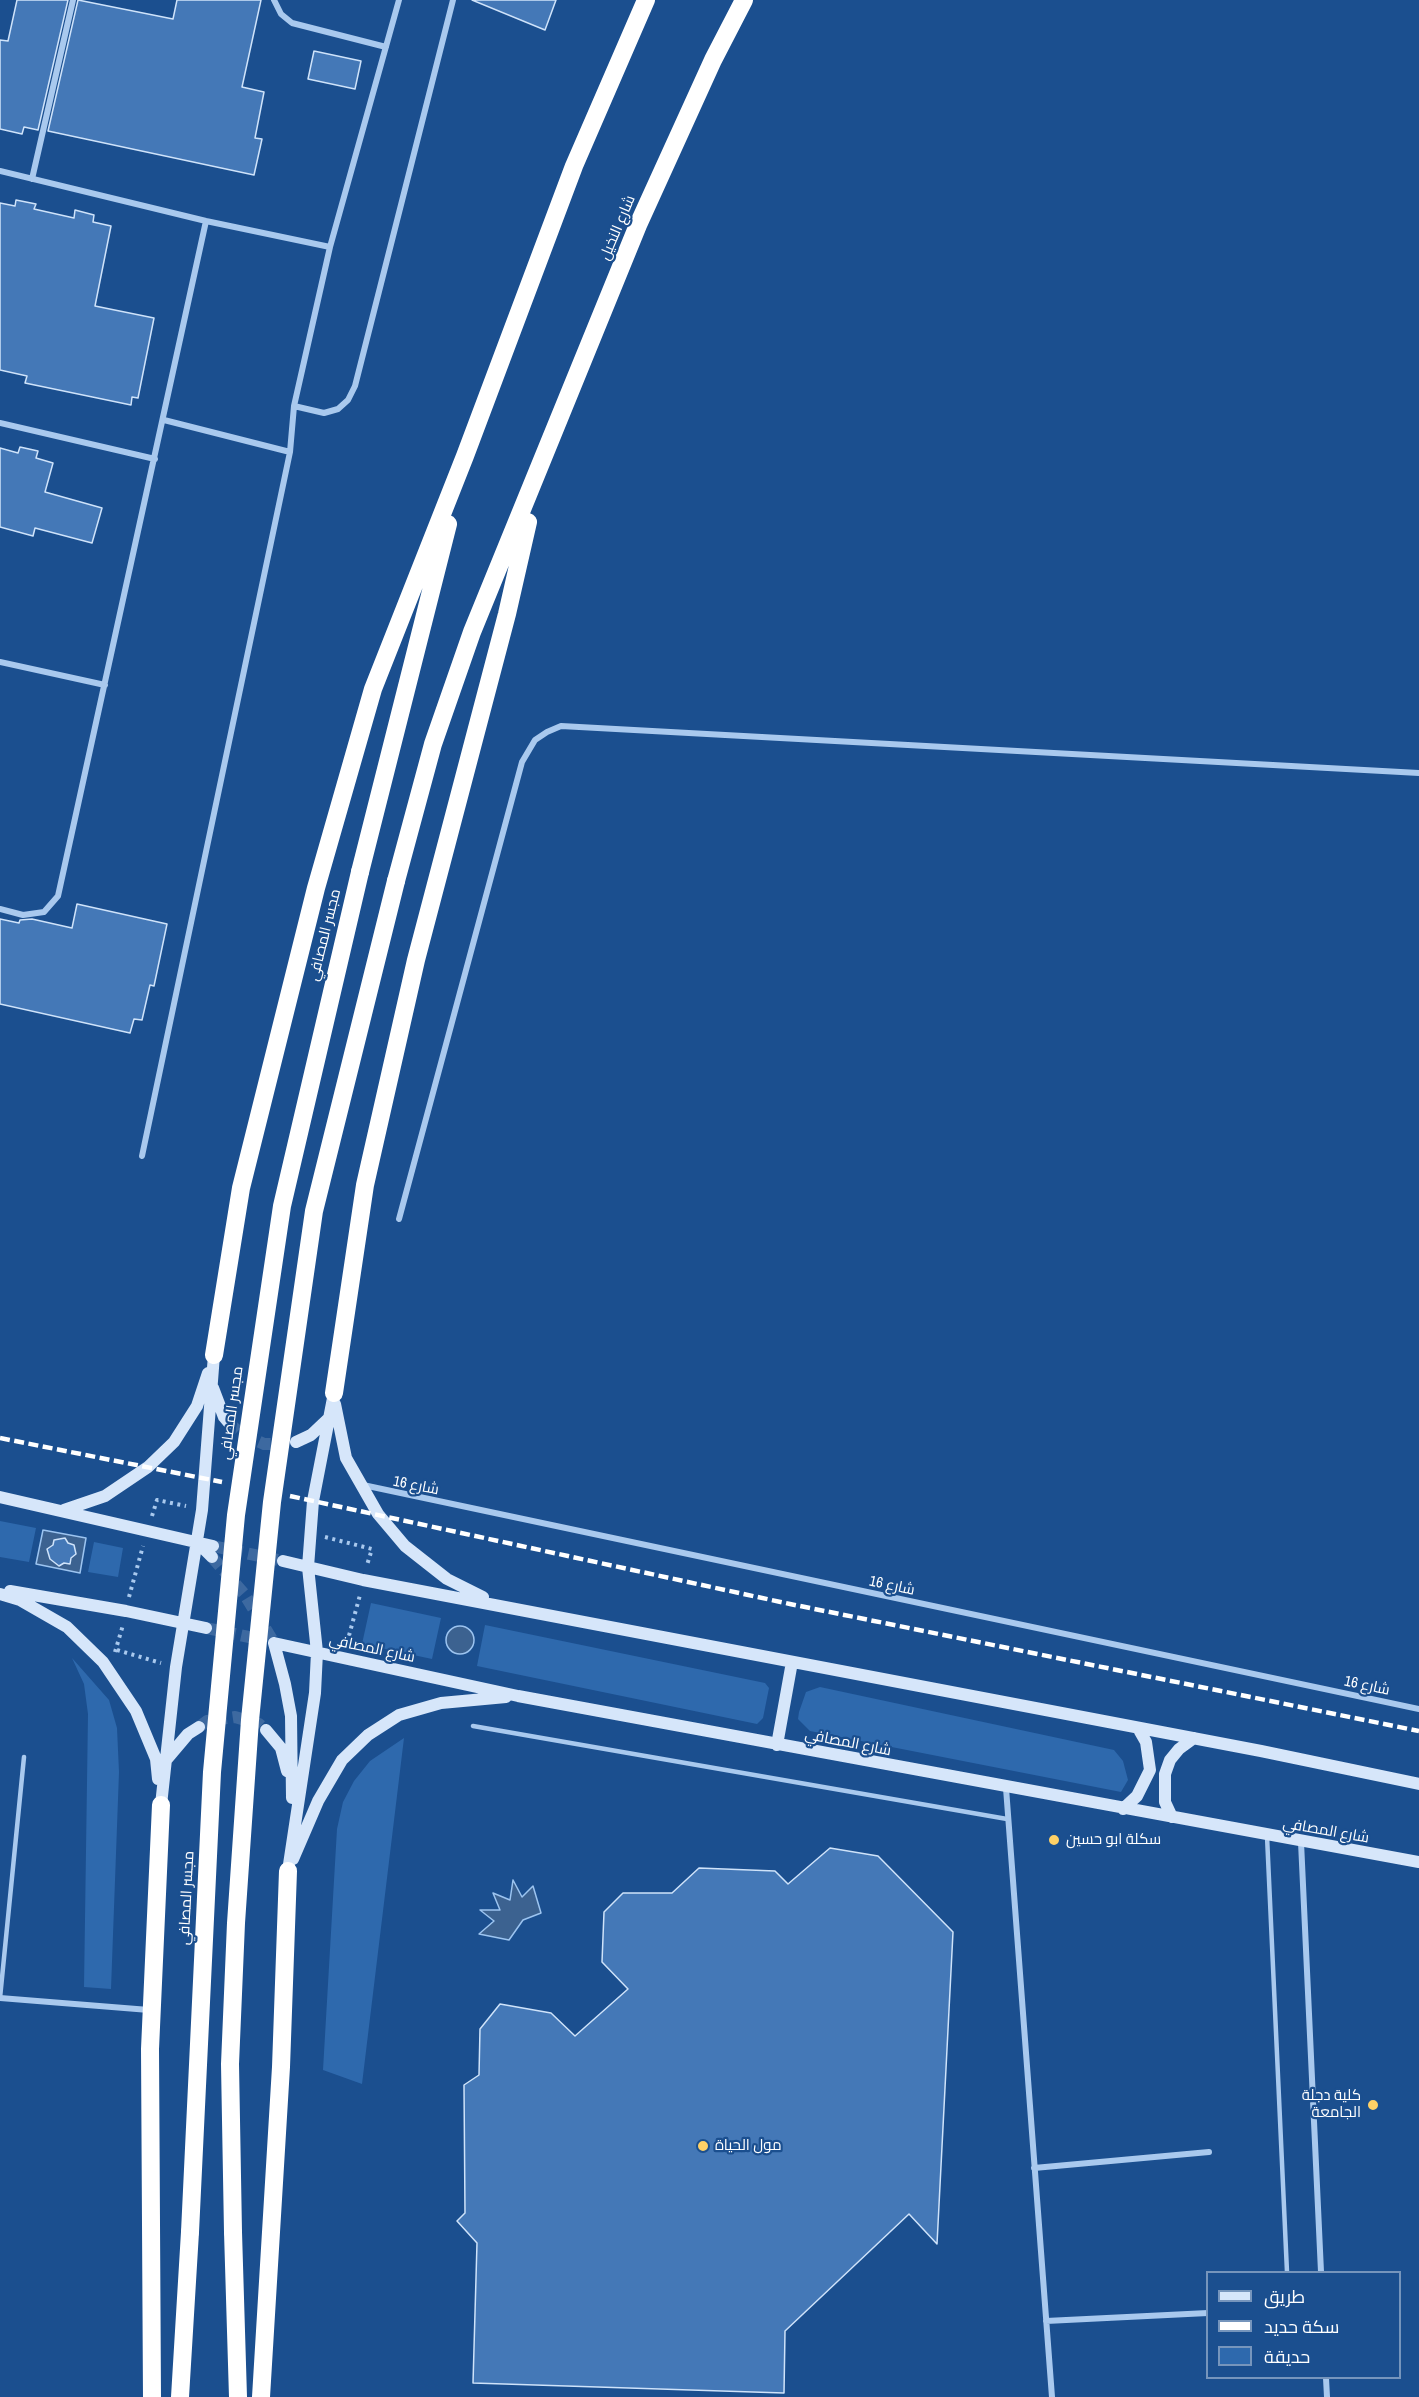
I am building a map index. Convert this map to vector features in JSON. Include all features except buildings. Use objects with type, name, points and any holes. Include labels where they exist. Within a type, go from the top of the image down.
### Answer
[{"type":"highway","points":[[214,1354],[241,1188],[316,888],[373,689],[465,456],[574,166],[646,0]]},
{"type":"highway","name":"شارع النخيل","points":[[538,476],[638,225],[713,60],[744,0]]},
{"type":"highway","name":"مجسر المصافي","points":[[180,2397],[212,1784],[236,1515],[282,1206],[360,872],[465,456]]},
{"type":"highway","points":[[238,2397],[230,2064],[236,1923],[252,1698],[272,1502],[314,1211],[396,881],[433,744],[468,643],[538,476]]},
{"type":"highway","points":[[334,1393],[365,1185],[416,960],[507,614],[538,476]]},
{"type":"highway","points":[[152,2397],[151,2010],[160,1805]]},
{"type":"highway","points":[[261,2397],[281,2067],[288,1871]]},
{"type":"main road","points":[[160,1805],[183,1623],[202,1510],[214,1354]]},
{"type":"main road","points":[[64,1510],[105,1496],[148,1467],[174,1442],[197,1406],[214,1354]]},
{"type":"main road","points":[[212,1384],[224,1417],[229,1423]]},
{"type":"main road","points":[[288,1871],[315,1693],[317,1652],[308,1567],[313,1501],[334,1393]]},
{"type":"main road","points":[[334,1393],[346,1458],[371,1505],[405,1546],[447,1579],[495,1603]]},
{"type":"main road","points":[[297,1442],[311,1435],[329,1418]]},
{"type":"main road","points":[[0,1497],[196,1542],[213,1551]]},
{"type":"main road","points":[[283,1561],[363,1580],[495,1603],[1194,1738],[1419,1784]]},
{"type":"main road","points":[[0,1592],[126,1611],[206,1628]]},
{"type":"main road","points":[[0,1592],[20,1600],[67,1627],[103,1662],[136,1711],[156,1759],[160,1805]]},
{"type":"main road","name":"شارع المصافي","points":[[292,1789],[291,1716],[274,1643],[518,1696],[1006,1788],[1419,1862]]},
{"type":"main road","points":[[777,1745],[792,1662]]},
{"type":"main road","points":[[288,1871],[318,1801],[342,1760],[368,1736],[399,1715],[441,1703],[518,1696]]},
{"type":"main road","points":[[165,1761],[188,1734],[199,1727]]},
{"type":"main road","points":[[1123,1809],[1137,1796],[1149,1770],[1146,1742],[1138,1728]]},
{"type":"main road","points":[[266,1730],[281,1748],[292,1789],[294,1821]]},
{"type":"main road","points":[[1172,1817],[1165,1802],[1164,1774],[1170,1760],[1179,1749],[1194,1738]]},
{"type":"street","points":[[32,179],[73,0]]},
{"type":"street","points":[[274,0],[281,14],[292,22],[386,47]]},
{"type":"street","points":[[142,1156],[290,452],[294,406],[330,247],[399,0]]},
{"type":"street","points":[[294,406],[324,413],[338,409],[348,400],[355,386],[453,0]]},
{"type":"street","points":[[0,171],[206,221],[330,247]]},
{"type":"street","points":[[0,909],[22,915],[44,912],[58,896],[206,221]]},
{"type":"street","points":[[164,420],[290,452]]},
{"type":"street","points":[[0,423],[155,459]]},
{"type":"street","points":[[0,662],[105,685]]},
{"type":"street","points":[[399,1219],[522,762],[535,740],[547,732],[561,726],[1419,773]]},
{"type":"street","name":"شارع 16","points":[[360,1484],[385,1492],[1419,1709]]},
{"type":"street","points":[[1006,1788],[1052,2397]]},
{"type":"street","points":[[1301,1842],[1322,2271]]},
{"type":"street","points":[[0,1998],[151,2010]]},
{"type":"street","points":[[1034,2168],[1209,2152]]},
{"type":"street","points":[[1046,2321],[1206,2313]]},
{"type":"street","points":[[1326,2379],[1327,2397]]},
{"type":"lane","points":[[473,1726],[1007,1819]]},
{"type":"lane","points":[[0,1998],[24,1757]]},
{"type":"lane","points":[[1267,1836],[1287,2271]]},
{"type":"path","points":[[103,1662],[117,1650],[157,1500],[202,1510]]},
{"type":"path","points":[[310,1533],[372,1549],[344,1658]]},
{"type":"green space","points":[[0,1521],[36,1528],[29,1562],[0,1557]]},
{"type":"green space","points":[[94,1542],[123,1548],[118,1577],[88,1572]]},
{"type":"green space","points":[[371,1603],[441,1618],[432,1659],[362,1644]]},
{"type":"green space","points":[[485,1625],[765,1683],[769,1688],[763,1718],[757,1724],[477,1666]]},
{"type":"green space","points":[[72,1658],[109,1700],[117,1728],[119,1772],[111,1989],[84,1987],[88,1714],[84,1684]]},
{"type":"green space","points":[[820,1687],[1114,1750],[1123,1761],[1128,1780],[1121,1792],[810,1731],[798,1719],[799,1712],[806,1692]]},
{"type":"green space","points":[[404,1738],[362,2084],[323,2070],[337,1829],[343,1802],[354,1781],[370,1761]]},
{"type":"shaded area","points":[[43,1530],[86,1538],[80,1573],[36,1564]]},
{"type":"shaded area","points":[[460,1626],[470,1630],[474,1640],[470,1650],[460,1654],[450,1650],[446,1640],[450,1630]]},
{"type":"shaded area","points":[[513,1880],[522,1897],[533,1886],[541,1913],[523,1920],[509,1940],[479,1934],[494,1921],[480,1910],[500,1910],[493,1893],[510,1900]]},
{"type":"tunnel","points":[[229,1423],[241,1434],[264,1444],[287,1444]]},
{"type":"tunnel","points":[[213,1546],[283,1561]]},
{"type":"tunnel","points":[[212,1557],[245,1595],[274,1643]]},
{"type":"tunnel","points":[[206,1628],[263,1640]]},
{"type":"tunnel","points":[[199,1727],[207,1721],[235,1717],[259,1724],[266,1730]]},
{"type":"railway","points":[[0,1438],[222,1482]]},
{"type":"railway","points":[[290,1496],[790,1604],[1419,1731]]},
{"type":"place","name":"سكلة ابو حسين","points":[[1054,1840]]},
{"type":"place","name":"كلية دجلة الجامعة","points":[[1373,2105]]},
{"type":"place","name":"مول الحياة","points":[[703,2146]]}]
